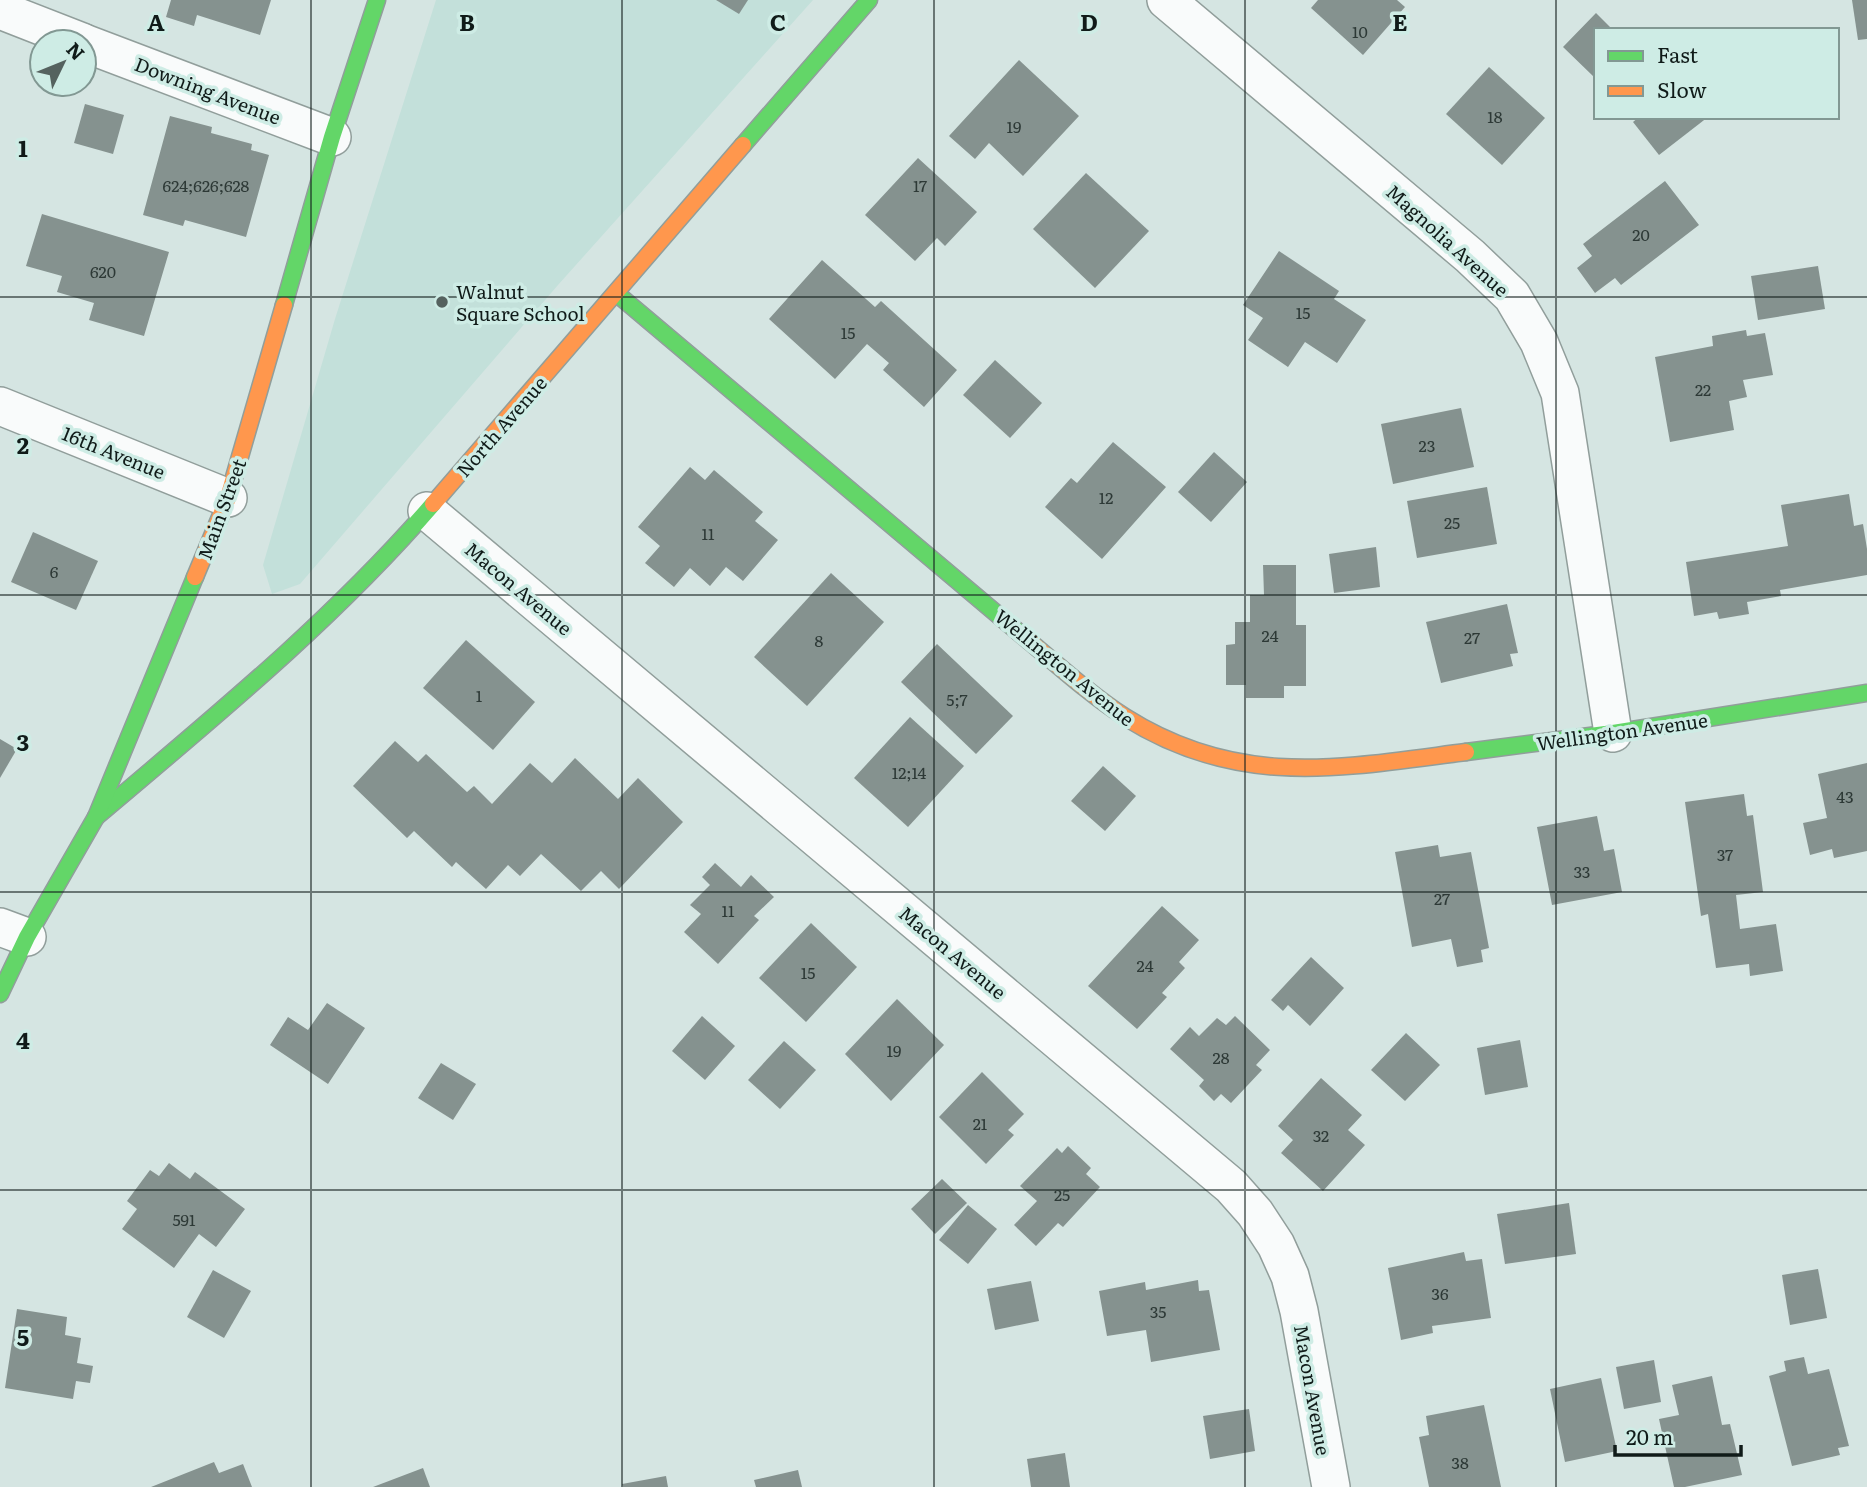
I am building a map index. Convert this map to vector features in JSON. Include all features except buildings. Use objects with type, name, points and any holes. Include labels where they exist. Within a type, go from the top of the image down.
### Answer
[{"type":"main road","name":"Main Street","points":[[0,994],[14,932],[96,817],[130,741],[228,498],[332,137],[377,0]]},
{"type":"main road","name":"North Avenue","points":[[96,817],[245,691],[332,610],[427,511],[869,0]]},
{"type":"main road","name":"Wellington Avenue","points":[[617,293],[1095,696],[1137,726],[1199,755],[1256,766],[1315,770],[1613,733],[1867,693]]},
{"type":"street","name":"Magnolia Avenue","points":[[1166,0],[1470,256],[1511,296],[1539,342],[1560,393],[1613,733]]},
{"type":"street","name":"Downing Avenue","points":[[0,10],[47,28]]},
{"type":"street","name":"Downing Avenue","points":[[98,48],[332,137]]},
{"type":"street","name":"16th Avenue","points":[[0,406],[228,498]]},
{"type":"street","name":"Macon Avenue","points":[[427,511],[1231,1186],[1255,1213],[1276,1245],[1290,1276],[1299,1311],[1331,1487]]},
{"type":"shaded area","name":"Walnut Square School","points":[[436,0],[813,0],[558,285],[300,584],[272,594],[263,565],[335,319]]},
{"type":"traffic: fast","points":[[284,305],[332,137],[377,0]]},
{"type":"traffic: fast","points":[[743,145],[869,0]]},
{"type":"traffic: fast","points":[[616,293],[1029,641]]},
{"type":"traffic: fast","points":[[96,817],[228,705],[313,628],[395,547],[433,504]]},
{"type":"traffic: fast","points":[[0,994],[27,937],[96,817],[195,577]]},
{"type":"traffic: fast","points":[[1466,752],[1613,733],[1867,693]]},
{"type":"traffic: slow","points":[[433,504],[743,145]]},
{"type":"traffic: slow","points":[[195,577],[228,498],[284,305]]},
{"type":"traffic: slow","points":[[1029,641],[1125,717],[1167,740],[1209,755],[1250,764],[1291,768],[1333,767],[1466,752]]},
{"type":"place","name":"Walnut Square School","points":[[442,302]]}]
